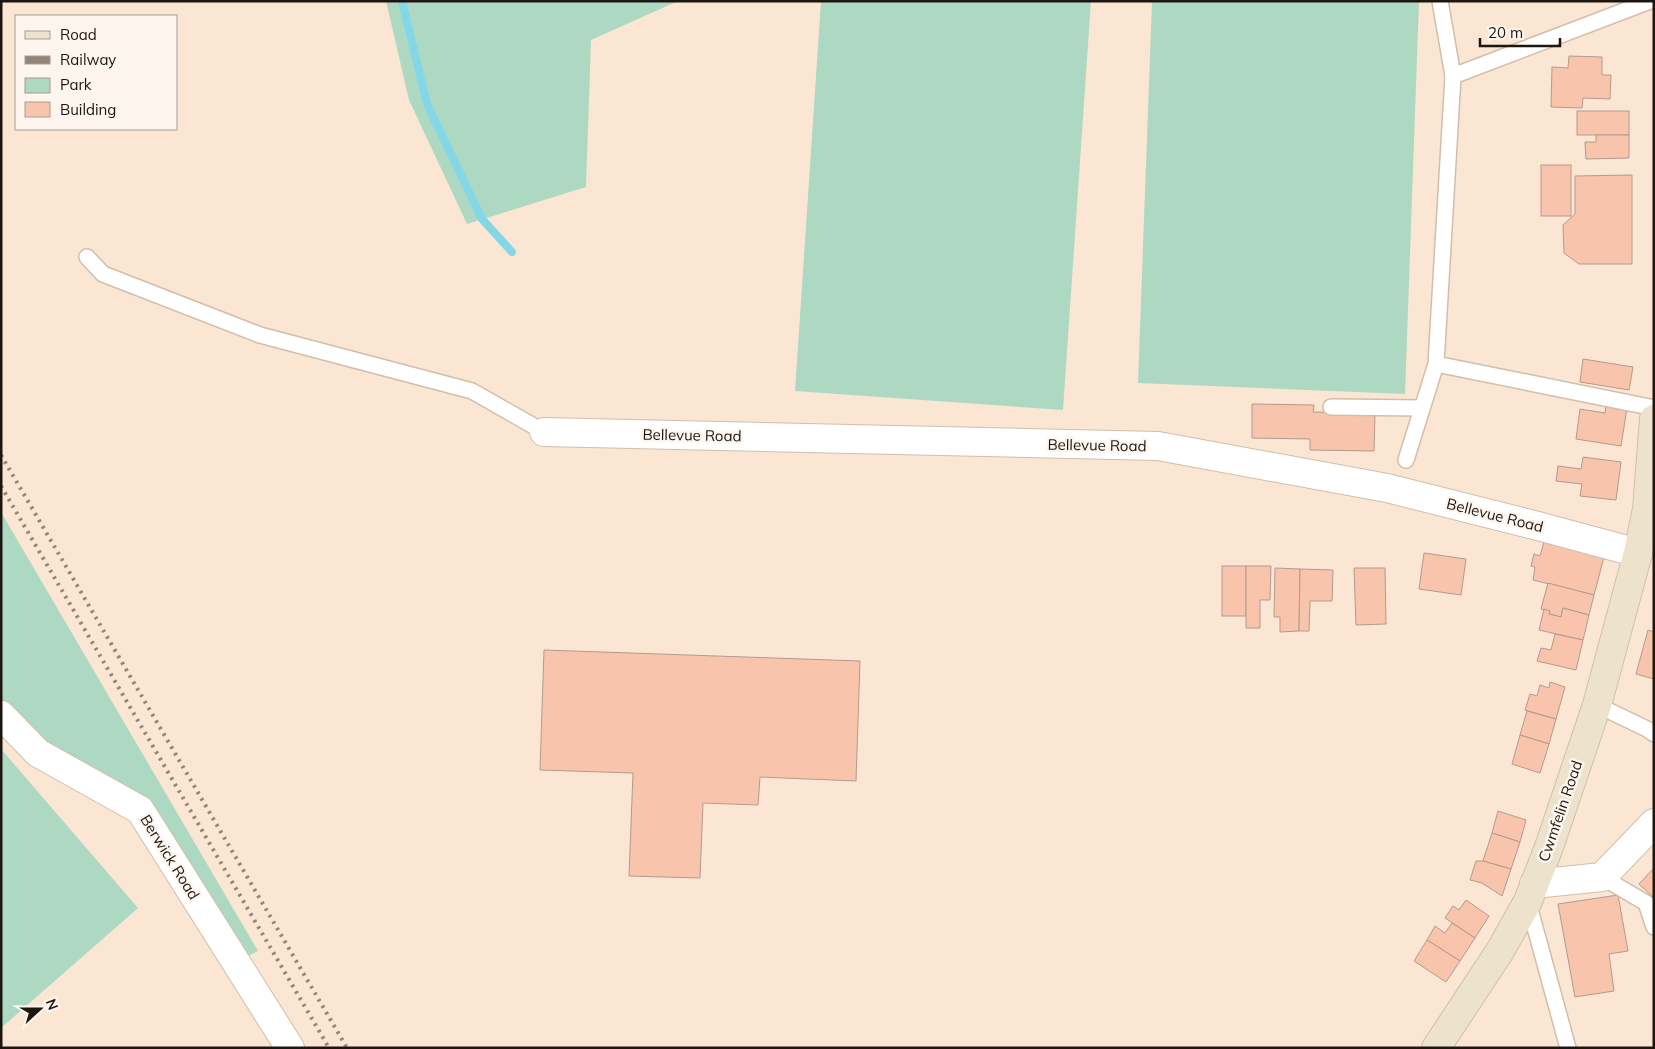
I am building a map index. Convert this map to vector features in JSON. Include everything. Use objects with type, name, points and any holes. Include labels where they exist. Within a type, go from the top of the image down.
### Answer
[{"type":"main road","name":"Cwmfelin Road","points":[[1436,1048],[1500,951],[1531,892],[1549,847],[1597,705],[1638,553],[1647,509],[1654,419]]},
{"type":"street","name":"Bellevue Road","points":[[544,432],[1158,446],[1387,488],[1638,553]]},
{"type":"street","name":"Berwick Road","points":[[1,715],[38,753],[140,810],[290,1048]]},
{"type":"street","points":[[1531,892],[1602,877],[1654,823]]},
{"type":"lane","points":[[1406,460],[1436,364],[1452,76],[1440,1]]},
{"type":"lane","points":[[1452,76],[1650,1]]},
{"type":"lane","points":[[87,257],[103,274],[260,335],[472,391],[544,432]]},
{"type":"lane","points":[[1436,364],[1654,408]]},
{"type":"lane","points":[[1331,407],[1422,408]]},
{"type":"lane","points":[[1597,705],[1654,734]]},
{"type":"lane","points":[[1602,877],[1646,903],[1654,927]]},
{"type":"lane","points":[[1531,892],[1568,1048]]},
{"type":"green space","points":[[386,1],[678,1],[591,40],[586,187],[467,224],[409,100]]},
{"type":"green space","points":[[821,1],[1091,1],[1063,410],[795,391]]},
{"type":"green space","points":[[1152,1],[1419,1],[1405,394],[1138,383]]},
{"type":"green space","points":[[1,512],[258,951],[239,960],[147,804],[45,745],[1,702]]},
{"type":"green space","points":[[1,749],[138,908],[1,1028]]},
{"type":"building","points":[[1569,56],[1602,57],[1602,75],[1611,75],[1610,99],[1583,98],[1582,108],[1551,107],[1552,67],[1568,68]]},
{"type":"building","points":[[1577,111],[1629,111],[1629,135],[1577,135]]},
{"type":"building","points":[[1596,135],[1629,135],[1629,158],[1586,159],[1585,142],[1596,142]]},
{"type":"building","points":[[1541,165],[1571,165],[1571,216],[1541,216]]},
{"type":"building","points":[[1632,175],[1632,264],[1579,264],[1564,253],[1563,225],[1575,214],[1575,176]]},
{"type":"building","points":[[1583,359],[1633,367],[1629,390],[1580,382]]},
{"type":"building","points":[[1252,404],[1314,405],[1313,412],[1375,413],[1374,451],[1310,450],[1310,439],[1252,438]]},
{"type":"building","points":[[1606,405],[1627,408],[1621,446],[1576,439],[1580,409],[1605,413]]},
{"type":"building","points":[[1583,457],[1621,462],[1616,500],[1580,496],[1582,484],[1556,481],[1558,466],[1581,469]]},
{"type":"building","points":[[1544,542],[1604,557],[1594,595],[1533,580],[1535,567],[1531,566],[1534,554],[1540,556]]},
{"type":"building","points":[[1424,553],[1466,559],[1461,595],[1419,589]]},
{"type":"building","points":[[1222,566],[1246,566],[1246,616],[1222,616]]},
{"type":"building","points":[[1246,566],[1271,566],[1270,600],[1260,600],[1260,628],[1246,628]]},
{"type":"building","points":[[1275,568],[1300,569],[1299,631],[1280,632],[1280,617],[1274,617]]},
{"type":"building","points":[[1354,568],[1385,568],[1386,624],[1356,625]]},
{"type":"building","points":[[1300,569],[1333,570],[1332,601],[1310,601],[1309,631],[1299,631]]},
{"type":"building","points":[[1548,583],[1594,595],[1589,615],[1563,608],[1561,617],[1549,614],[1550,611],[1541,609]]},
{"type":"building","points":[[1563,608],[1589,615],[1583,640],[1539,630],[1544,609],[1550,611],[1549,614],[1561,617]]},
{"type":"building","points":[[1648,630],[1654,632],[1654,679],[1636,674]]},
{"type":"building","points":[[1555,634],[1583,640],[1576,670],[1537,661],[1541,648],[1551,650]]},
{"type":"building","points":[[544,650],[860,661],[856,781],[760,777],[758,805],[703,803],[700,878],[629,876],[633,773],[540,770]]},
{"type":"building","points":[[1550,682],[1565,687],[1556,719],[1525,710],[1530,694],[1537,696],[1540,685],[1549,688]]},
{"type":"building","points":[[1527,711],[1556,719],[1549,744],[1520,735]]},
{"type":"building","points":[[1520,735],[1549,744],[1540,773],[1512,764]]},
{"type":"building","points":[[1498,811],[1526,820],[1520,842],[1492,833]]},
{"type":"building","points":[[1492,833],[1520,842],[1511,869],[1483,861]]},
{"type":"building","points":[[1476,861],[1483,861],[1511,869],[1502,896],[1482,883],[1470,880]]},
{"type":"building","points":[[1654,870],[1654,898],[1639,884]]},
{"type":"building","points":[[1618,895],[1628,951],[1609,954],[1614,991],[1575,997],[1558,904]]},
{"type":"building","points":[[1466,900],[1489,916],[1475,938],[1445,918],[1453,906],[1459,910]]},
{"type":"building","points":[[1452,923],[1475,938],[1460,961],[1427,940],[1435,926],[1445,933]]},
{"type":"building","points":[[1427,940],[1460,961],[1446,982],[1414,961]]},
{"type":"waterway","points":[[402,1],[427,104],[482,219],[512,252]]},
{"type":"railway","points":[[1,455],[347,1048]]},
{"type":"railway","points":[[1,486],[329,1048]]}]
